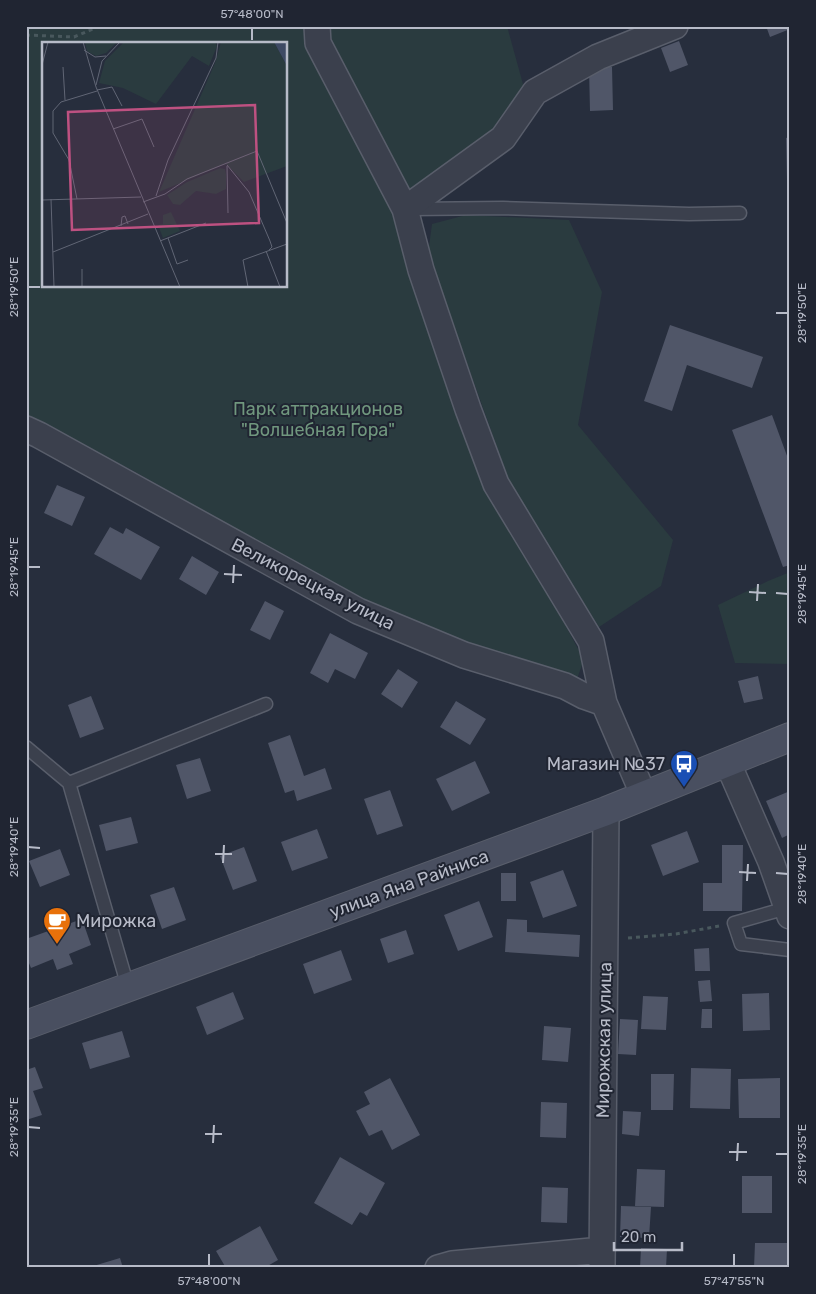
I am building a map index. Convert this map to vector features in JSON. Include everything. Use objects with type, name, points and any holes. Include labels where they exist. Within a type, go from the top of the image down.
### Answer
[{"type":"street","points":[[317,26],[318,43],[405,209],[421,270],[496,484],[590,641],[604,703],[644,796]]},
{"type":"street","points":[[405,209],[503,138],[534,92],[598,57],[675,26]]},
{"type":"street","name":"Великорецкая улица","points":[[26,429],[358,611],[464,655],[565,686],[584,696],[604,703]]},
{"type":"street","name":"улица Яна Райниса","points":[[26,1025],[606,811],[790,737]]},
{"type":"street","points":[[725,763],[733,775],[771,862],[788,912]]},
{"type":"street","name":"Мирожская улица","points":[[602,1259],[606,811]]},
{"type":"street","points":[[438,1268],[452,1264],[602,1259]]},
{"type":"lane","points":[[405,209],[503,208],[689,214],[740,213]]},
{"type":"lane","points":[[69,783],[266,704]]},
{"type":"lane","points":[[26,747],[69,783],[128,987]]},
{"type":"lane","points":[[788,912],[734,923],[741,944],[790,950]]},
{"type":"path","points":[[26,35],[74,37],[100,26]]},
{"type":"path","points":[[605,939],[676,934],[734,923]]},
{"type":"green space","name":"Парк аттракционов \"Волшебная Гора\"","points":[[26,26],[507,26],[526,95],[469,156],[399,211],[471,450],[584,660],[575,684],[432,634],[306,569],[130,469],[26,420]]},
{"type":"green space","points":[[466,215],[569,220],[602,292],[578,425],[673,540],[661,586],[599,627],[512,489],[428,254],[432,224]]},
{"type":"green space","points":[[790,572],[790,664],[735,663],[718,605]]},
{"type":"building","points":[[766,26],[790,26],[790,29],[770,37]]},
{"type":"building","points":[[679,41],[688,65],[670,72],[661,48]]},
{"type":"building","points":[[589,67],[612,67],[613,110],[590,111]]},
{"type":"building","points":[[790,137],[790,180],[787,180],[786,138]]},
{"type":"building","points":[[670,325],[763,357],[752,388],[687,365],[672,411],[644,401]]},
{"type":"building","points":[[772,415],[790,464],[790,565],[783,567],[732,430]]},
{"type":"building","points":[[57,485],[85,497],[72,526],[44,513]]},
{"type":"building","points":[[110,527],[123,534],[126,528],[160,547],[141,580],[94,554]]},
{"type":"building","points":[[192,556],[219,572],[206,595],[179,579]]},
{"type":"building","points":[[265,601],[284,611],[270,640],[250,630]]},
{"type":"building","points":[[330,633],[368,653],[355,679],[335,669],[328,683],[310,673]]},
{"type":"building","points":[[398,669],[418,682],[402,708],[381,694]]},
{"type":"building","points":[[758,676],[763,699],[744,703],[738,681]]},
{"type":"building","points":[[91,696],[104,729],[80,738],[68,705]]},
{"type":"building","points":[[456,701],[486,719],[470,745],[440,727]]},
{"type":"building","points":[[290,735],[304,776],[325,768],[332,789],[297,801],[294,790],[285,793],[268,743]]},
{"type":"building","points":[[200,758],[211,791],[187,799],[176,765]]},
{"type":"building","points":[[475,761],[490,793],[452,811],[436,779]]},
{"type":"building","points":[[390,790],[403,826],[377,835],[364,799]]},
{"type":"building","points":[[790,791],[790,834],[782,838],[766,801]]},
{"type":"building","points":[[131,817],[138,843],[106,851],[99,825]]},
{"type":"building","points":[[317,829],[328,858],[292,871],[281,842]]},
{"type":"building","points":[[687,831],[699,862],[663,876],[651,845]]},
{"type":"building","points":[[722,845],[743,845],[742,911],[703,911],[703,883],[722,883]]},
{"type":"building","points":[[244,847],[257,881],[233,890],[220,856]]},
{"type":"building","points":[[60,849],[70,875],[40,887],[29,861]]},
{"type":"building","points":[[563,870],[577,906],[543,918],[530,882]]},
{"type":"building","points":[[501,873],[516,873],[516,901],[501,901]]},
{"type":"building","points":[[174,887],[186,920],[162,929],[150,895]]},
{"type":"building","points":[[479,901],[493,937],[458,951],[444,915]]},
{"type":"building","points":[[82,919],[91,945],[69,954],[73,964],[57,970],[53,959],[31,968],[26,956],[26,939]]},
{"type":"building","points":[[507,919],[527,920],[527,932],[580,935],[579,957],[505,952]]},
{"type":"building","points":[[406,930],[414,954],[388,963],[380,939]]},
{"type":"building","points":[[709,948],[710,971],[695,971],[694,949]]},
{"type":"building","points":[[341,950],[352,980],[314,994],[303,964]]},
{"type":"building","points":[[710,980],[712,1001],[700,1002],[698,981]]},
{"type":"building","points":[[233,992],[244,1019],[207,1035],[196,1007]]},
{"type":"building","points":[[769,993],[770,1030],[743,1031],[742,994]]},
{"type":"building","points":[[643,996],[668,997],[666,1030],[641,1029]]},
{"type":"building","points":[[702,1009],[712,1009],[712,1028],[701,1028]]},
{"type":"building","points":[[620,1019],[638,1020],[636,1055],[618,1054]]},
{"type":"building","points":[[544,1026],[571,1028],[568,1062],[542,1060]]},
{"type":"building","points":[[122,1031],[130,1057],[90,1069],[82,1043]]},
{"type":"building","points":[[35,1067],[43,1088],[33,1091],[42,1115],[26,1120],[26,1070]]},
{"type":"building","points":[[691,1068],[731,1069],[730,1109],[690,1108]]},
{"type":"building","points":[[651,1074],[674,1074],[673,1110],[651,1110]]},
{"type":"building","points":[[390,1078],[420,1135],[392,1150],[382,1130],[369,1136],[356,1111],[370,1104],[364,1092]]},
{"type":"building","points":[[780,1078],[780,1118],[739,1118],[738,1079]]},
{"type":"building","points":[[541,1102],[567,1103],[566,1138],[540,1137]]},
{"type":"building","points":[[623,1111],[641,1112],[639,1136],[622,1134]]},
{"type":"building","points":[[340,1157],[385,1183],[367,1216],[360,1212],[352,1225],[314,1203]]},
{"type":"building","points":[[637,1169],[665,1170],[664,1207],[635,1206]]},
{"type":"building","points":[[742,1176],[772,1176],[772,1213],[742,1213]]},
{"type":"building","points":[[542,1187],[568,1188],[567,1223],[541,1222]]},
{"type":"building","points":[[621,1206],[651,1207],[649,1238],[620,1237]]},
{"type":"building","points":[[260,1226],[278,1260],[264,1268],[226,1268],[216,1251]]},
{"type":"building","points":[[755,1243],[790,1243],[790,1268],[754,1268]]},
{"type":"building","points":[[641,1248],[667,1249],[666,1268],[640,1268]]},
{"type":"building","points":[[120,1258],[123,1268],[90,1268],[90,1267]]},
{"type":"place","name":"Магазин №37","points":[[684,788]]},
{"type":"place","name":"Мирожка","points":[[57,945]]}]
